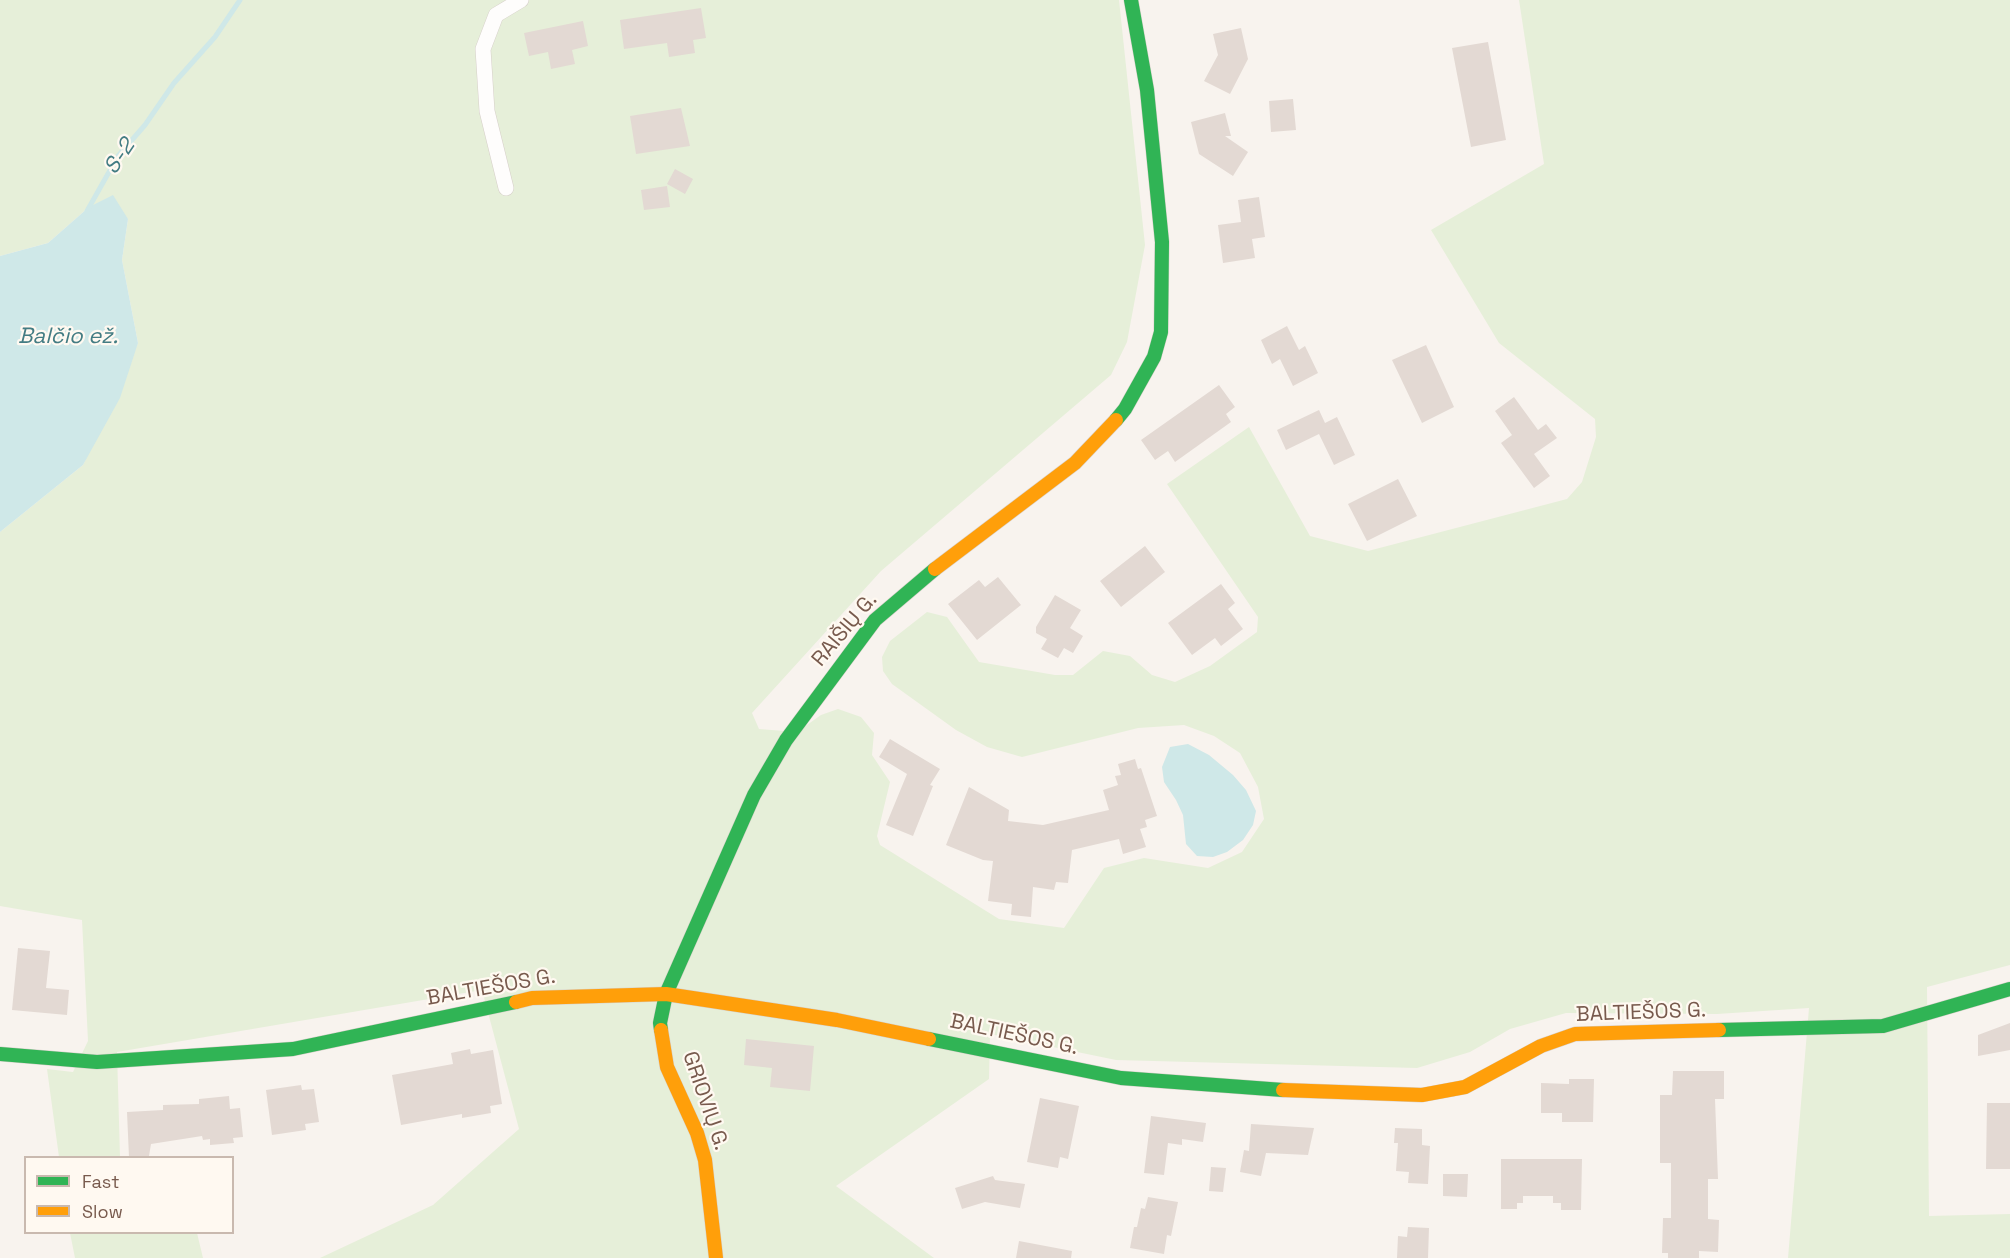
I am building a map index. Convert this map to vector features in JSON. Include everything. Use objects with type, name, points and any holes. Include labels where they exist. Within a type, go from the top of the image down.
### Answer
[{"type":"street","points":[[506,188],[487,111],[483,49],[496,15],[521,0]]},
{"type":"street","name":"RAIŠIŲ G.","points":[[666,994],[754,795],[786,740],[838,667],[875,620],[922,579],[1075,463],[1098,441],[1125,409],[1143,379],[1161,332],[1162,242],[1147,90],[1131,0]]},
{"type":"street","name":"BALTIEŠOS G.","points":[[0,1054],[97,1062],[293,1048],[532,998],[666,994],[837,1020],[1121,1078],[1312,1092],[1422,1095],[1466,1087],[1541,1046],[1575,1034],[1883,1026],[2010,989]]},
{"type":"street","name":"GRIOVIŲ G.","points":[[666,994],[660,1023],[667,1067],[697,1133],[705,1160],[716,1258]]},
{"type":"green space","points":[[0,0],[1119,0],[1145,245],[1127,342],[1111,375],[881,571],[752,713],[759,729],[797,732],[821,715],[838,709],[861,717],[874,733],[872,755],[890,782],[877,836],[880,845],[999,919],[1064,928],[1104,868],[1144,858],[1208,868],[1242,852],[1264,819],[1258,787],[1240,753],[1214,736],[1184,725],[1138,728],[1022,757],[987,747],[956,730],[892,684],[883,671],[882,657],[890,641],[927,612],[947,617],[979,662],[1055,675],[1073,675],[1103,651],[1130,656],[1152,675],[1175,682],[1210,666],[1257,632],[1258,617],[1167,484],[1249,427],[1310,536],[1368,551],[1567,499],[1582,482],[1596,437],[1595,419],[1499,343],[1431,230],[1544,164],[1519,0],[2010,0],[2010,965],[1927,987],[1929,1216],[2010,1214],[2010,1258],[1788,1258],[1809,1008],[1717,1014],[1566,1013],[1510,1029],[1470,1052],[1417,1068],[1116,1060],[990,1034],[989,1079],[836,1186],[934,1258],[320,1258],[433,1205],[519,1129],[482,990],[117,1052],[120,1156],[59,1156],[47,1069],[73,1072],[88,1041],[82,920],[0,906],[0,532],[83,465],[138,343],[122,260],[128,219],[89,207],[48,243],[0,256]]},
{"type":"green space","points":[[70,1234],[197,1234],[203,1258],[75,1258]]},
{"type":"water","name":"Balčio ež.","points":[[113,195],[128,219],[122,260],[138,343],[120,398],[83,465],[0,532],[0,256],[48,243],[89,207]]},
{"type":"water","points":[[1188,744],[1209,755],[1233,775],[1246,790],[1256,811],[1253,825],[1243,840],[1227,852],[1213,857],[1197,856],[1186,844],[1183,815],[1164,782],[1162,767],[1170,747]]},
{"type":"building","points":[[701,8],[706,38],[693,40],[695,53],[669,57],[667,43],[624,49],[620,20]]},
{"type":"building","points":[[583,21],[588,46],[572,50],[575,64],[551,69],[548,52],[529,56],[524,33]]},
{"type":"building","points":[[1241,28],[1248,59],[1230,94],[1204,81],[1218,55],[1213,34]]},
{"type":"building","points":[[1488,42],[1506,140],[1471,147],[1452,48]]},
{"type":"building","points":[[1293,99],[1296,130],[1271,132],[1269,101]]},
{"type":"building","points":[[681,108],[690,146],[636,154],[630,116]]},
{"type":"building","points":[[1225,113],[1231,136],[1225,136],[1248,152],[1233,176],[1199,154],[1191,122]]},
{"type":"building","points":[[675,169],[693,179],[685,194],[667,184]]},
{"type":"building","points":[[667,186],[670,207],[644,210],[641,190]]},
{"type":"building","points":[[1259,197],[1265,237],[1252,239],[1255,258],[1223,263],[1218,225],[1241,222],[1238,200]]},
{"type":"building","points":[[1287,326],[1299,350],[1305,346],[1318,373],[1293,386],[1280,359],[1272,364],[1261,340]]},
{"type":"building","points":[[1426,345],[1454,407],[1422,423],[1392,360]]},
{"type":"building","points":[[1219,385],[1235,407],[1226,414],[1231,422],[1175,462],[1168,451],[1155,460],[1141,440]]},
{"type":"building","points":[[1514,397],[1538,430],[1546,424],[1557,438],[1534,454],[1550,476],[1534,488],[1501,443],[1512,435],[1495,411]]},
{"type":"building","points":[[1319,410],[1325,423],[1337,417],[1355,455],[1334,465],[1319,434],[1286,450],[1277,430]]},
{"type":"building","points":[[1398,479],[1417,516],[1367,541],[1348,504]]},
{"type":"building","points":[[1145,546],[1165,572],[1121,607],[1100,581]]},
{"type":"building","points":[[998,577],[1021,605],[977,640],[948,604],[979,580],[985,587]]},
{"type":"building","points":[[1221,584],[1235,603],[1228,609],[1243,629],[1221,646],[1215,638],[1192,655],[1168,623]]},
{"type":"building","points":[[1055,595],[1081,610],[1070,628],[1083,636],[1073,653],[1064,648],[1058,658],[1041,649],[1047,639],[1036,633],[1036,627]]},
{"type":"building","points":[[890,739],[940,769],[930,785],[933,786],[913,836],[886,825],[907,774],[879,757]]},
{"type":"building","points":[[1135,759],[1138,769],[1141,768],[1157,816],[1145,820],[1147,827],[1140,829],[1146,847],[1123,854],[1119,839],[1072,850],[1068,883],[1056,882],[1054,890],[1033,887],[1031,917],[1011,915],[1012,904],[988,901],[993,861],[983,860],[946,845],[969,787],[1009,810],[1008,821],[1043,825],[1109,810],[1103,790],[1118,785],[1115,776],[1121,775],[1118,764]]},
{"type":"building","points":[[18,948],[50,951],[46,988],[69,990],[67,1015],[12,1010]]},
{"type":"building","points":[[2010,1023],[2010,1050],[1978,1056],[1978,1035]]},
{"type":"building","points":[[746,1039],[814,1046],[810,1091],[770,1087],[772,1068],[744,1065]]},
{"type":"building","points":[[470,1049],[471,1054],[493,1050],[502,1104],[490,1106],[491,1113],[462,1118],[462,1114],[401,1125],[392,1075],[453,1064],[451,1053]]},
{"type":"building","points":[[1673,1071],[1724,1071],[1724,1099],[1715,1099],[1718,1179],[1708,1179],[1708,1219],[1719,1220],[1718,1252],[1699,1251],[1699,1258],[1668,1258],[1668,1253],[1662,1253],[1663,1218],[1671,1218],[1671,1163],[1660,1163],[1660,1095],[1672,1095]]},
{"type":"building","points":[[1569,1079],[1594,1079],[1593,1122],[1562,1122],[1562,1113],[1541,1113],[1541,1083],[1569,1084]]},
{"type":"building","points":[[301,1085],[302,1090],[314,1089],[319,1122],[305,1124],[306,1130],[272,1135],[266,1090]]},
{"type":"building","points":[[229,1096],[230,1109],[240,1108],[243,1137],[233,1138],[234,1143],[210,1145],[210,1139],[203,1140],[202,1136],[151,1144],[149,1156],[129,1156],[127,1112],[163,1110],[163,1105],[199,1104],[199,1099]]},
{"type":"building","points":[[1040,1098],[1079,1106],[1068,1159],[1060,1157],[1058,1168],[1027,1162]]},
{"type":"building","points":[[1987,1103],[2010,1103],[2010,1169],[1986,1169]]},
{"type":"building","points":[[1151,1116],[1206,1123],[1203,1142],[1182,1139],[1182,1145],[1168,1143],[1164,1175],[1144,1173]]},
{"type":"building","points":[[1251,1124],[1314,1128],[1308,1155],[1266,1153],[1261,1176],[1240,1172],[1244,1150],[1249,1151]]},
{"type":"building","points":[[1395,1128],[1422,1129],[1422,1145],[1430,1146],[1428,1184],[1408,1183],[1409,1172],[1396,1171],[1398,1143],[1394,1143]]},
{"type":"building","points":[[1501,1159],[1582,1159],[1581,1210],[1561,1210],[1561,1203],[1553,1203],[1553,1196],[1523,1196],[1523,1203],[1517,1203],[1517,1209],[1501,1209]]},
{"type":"building","points":[[1211,1167],[1226,1168],[1223,1192],[1209,1191]]},
{"type":"building","points":[[1443,1174],[1468,1174],[1467,1197],[1443,1196]]},
{"type":"building","points":[[993,1176],[995,1180],[1025,1184],[1020,1208],[985,1202],[962,1209],[955,1188]]},
{"type":"building","points":[[1148,1197],[1178,1202],[1171,1236],[1167,1235],[1164,1254],[1130,1248],[1134,1227],[1137,1227],[1141,1208],[1145,1209]]},
{"type":"building","points":[[1408,1227],[1429,1228],[1428,1258],[1397,1258],[1398,1236],[1407,1237]]},
{"type":"building","points":[[1019,1241],[1072,1251],[1071,1258],[1016,1258]]},
{"type":"waterway","name":"S-2","points":[[87,211],[118,156],[145,125],[174,83],[215,37],[240,0]]},
{"type":"traffic: fast","points":[[1116,420],[1125,409],[1154,357],[1161,332],[1162,242],[1147,90],[1131,0]]},
{"type":"traffic: fast","points":[[661,1030],[660,1023],[666,994],[754,795],[786,740],[875,620],[935,569]]},
{"type":"traffic: fast","points":[[1719,1030],[1883,1026],[2010,989]]},
{"type":"traffic: fast","points":[[0,1054],[97,1062],[293,1049],[516,1002]]},
{"type":"traffic: fast","points":[[929,1039],[1121,1078],[1283,1090]]},
{"type":"traffic: slow","points":[[935,569],[1075,463],[1116,420]]},
{"type":"traffic: slow","points":[[516,1002],[532,998],[666,994],[837,1020],[929,1039]]},
{"type":"traffic: slow","points":[[661,1030],[667,1067],[697,1133],[705,1160],[716,1258]]},
{"type":"traffic: slow","points":[[1283,1090],[1422,1095],[1465,1087],[1541,1046],[1575,1034],[1719,1030]]}]
